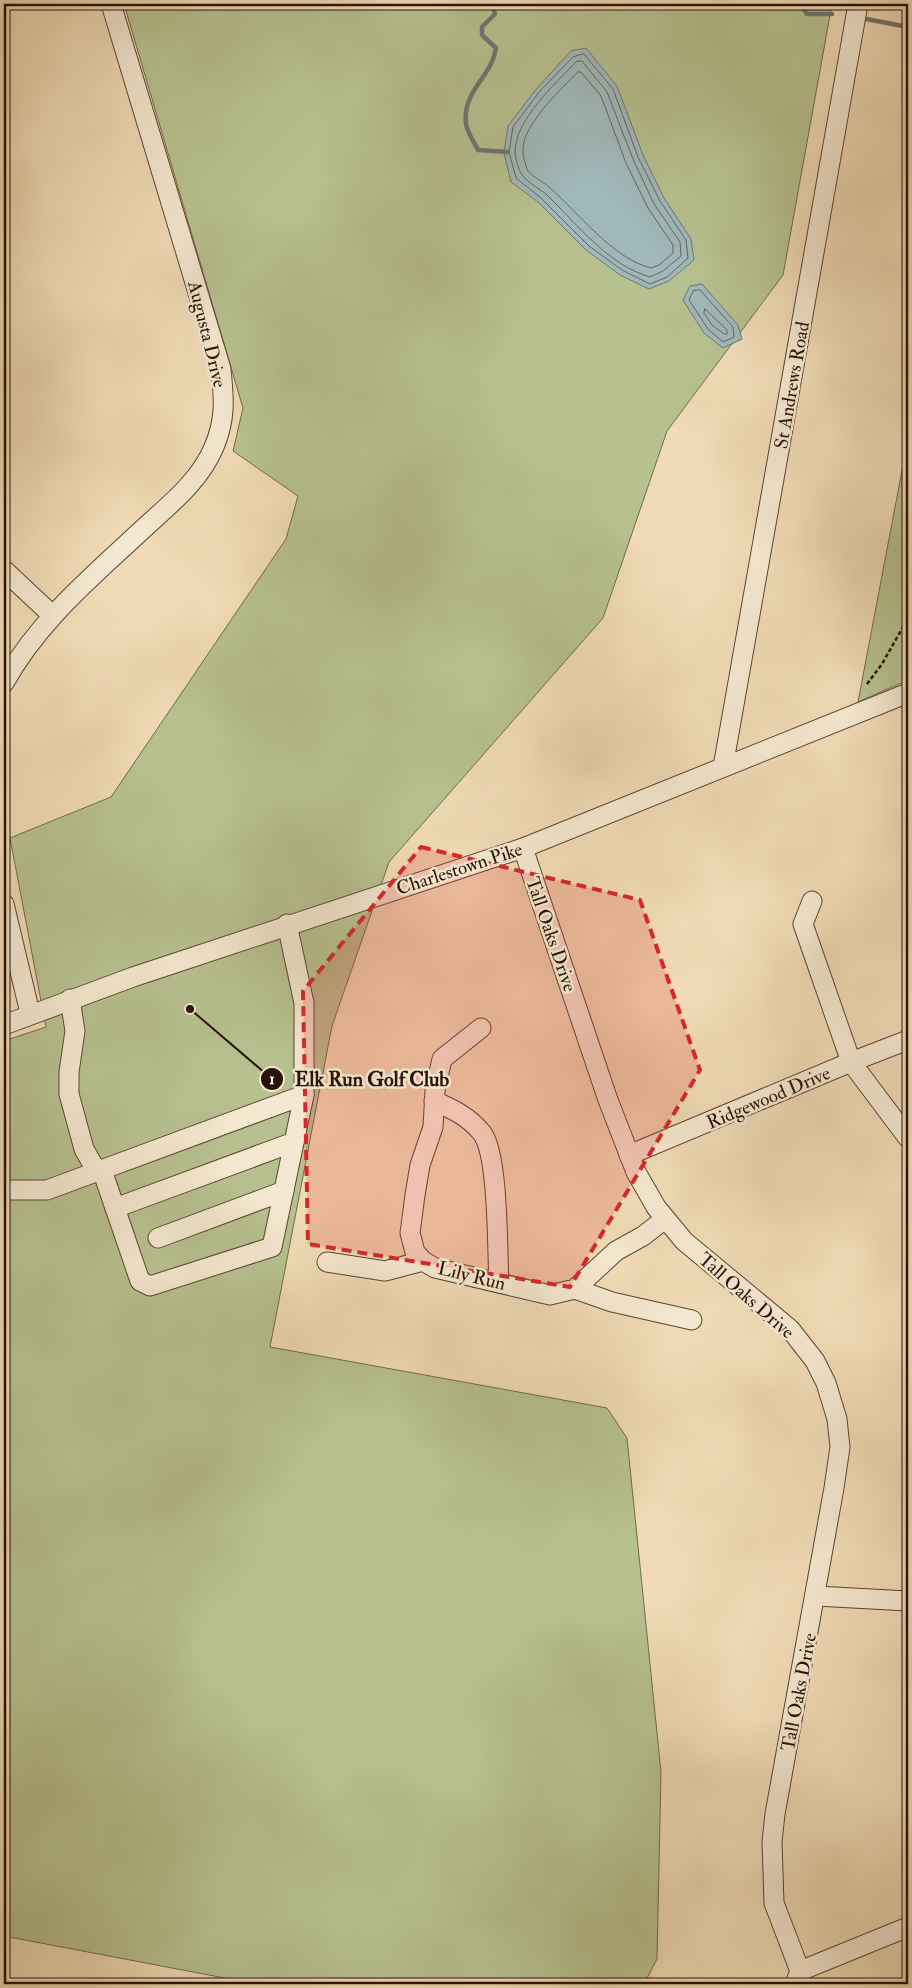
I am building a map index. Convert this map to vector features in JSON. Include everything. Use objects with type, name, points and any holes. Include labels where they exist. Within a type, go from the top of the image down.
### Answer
[{"type":"street","name":"Augusta Drive","points":[[4,683],[18,658],[52,615],[180,495],[200,471],[214,448],[225,407],[221,369],[111,4]]},
{"type":"street","name":"St Andrews Road","points":[[723,767],[858,4]]},
{"type":"street","points":[[4,570],[52,615]]},
{"type":"street","name":"Charlestown Pike","points":[[4,1025],[30,1013],[287,924],[523,848],[908,693]]},
{"type":"street","name":"Tall Oaks Drive","points":[[523,848],[608,1100],[629,1155],[656,1207],[684,1241],[790,1329],[815,1361],[826,1382],[837,1419],[840,1447],[816,1596],[775,1814],[772,1842],[774,1903],[798,1978]]},
{"type":"street","points":[[812,901],[802,924],[852,1062],[908,1138]]},
{"type":"street","points":[[4,904],[30,1013]]},
{"type":"street","points":[[70,999],[75,1031],[69,1072],[69,1094],[84,1148],[99,1171],[115,1208],[140,1281],[150,1286],[272,1247],[304,1095],[304,1004],[287,924]]},
{"type":"street","name":"Lily Run","points":[[481,1028],[442,1059],[434,1101],[433,1127],[420,1165],[410,1233],[415,1252],[422,1261],[457,1274],[550,1295],[575,1289],[616,1252],[643,1236],[665,1219]]},
{"type":"street","name":"Ridgewood Drive","points":[[629,1155],[908,1040]]},
{"type":"street","points":[[4,1190],[47,1190],[304,1095]]},
{"type":"street","points":[[434,1101],[457,1110],[483,1134],[490,1155],[499,1283]]},
{"type":"street","points":[[115,1208],[294,1142]]},
{"type":"street","points":[[158,1238],[284,1191]]},
{"type":"street","points":[[327,1262],[385,1271],[422,1261]]},
{"type":"street","points":[[575,1289],[612,1302],[692,1320]]},
{"type":"street","points":[[816,1596],[908,1602]]},
{"type":"street","points":[[798,1978],[908,1927]]},
{"type":"path","points":[[867,684],[882,664],[908,618]]},
{"type":"highlighted area","points":[[421,847],[640,900],[700,1070],[570,1287],[308,1244],[303,991]]},
{"type":"green space","points":[[124,4],[832,4],[783,275],[667,431],[603,618],[389,862],[332,1026],[270,1347],[607,1408],[627,1438],[661,1772],[657,1959],[644,1984],[256,1984],[4,1936],[4,1041],[46,1027],[10,838],[111,797],[286,539],[298,496],[233,451],[243,408]]},
{"type":"green space","points":[[908,439],[908,680],[858,702]]},
{"type":"water","points":[[586,48],[617,86],[643,155],[664,198],[691,239],[694,260],[669,281],[649,289],[620,275],[586,250],[538,202],[511,182],[504,153],[508,126],[537,88],[571,51]]},
{"type":"water","points":[[702,284],[738,325],[742,339],[723,348],[704,333],[683,300],[690,286]]},
{"type":"waterway","points":[[492,4],[495,14],[482,27],[482,35],[496,48],[489,67],[468,102],[466,124],[478,150],[508,152]]},
{"type":"waterway","points":[[800,4],[807,14],[832,14]]},
{"type":"waterway","points":[[861,18],[908,27]]},
{"type":"place","name":"Elk Run Golf Club","points":[[190,1009]]}]
